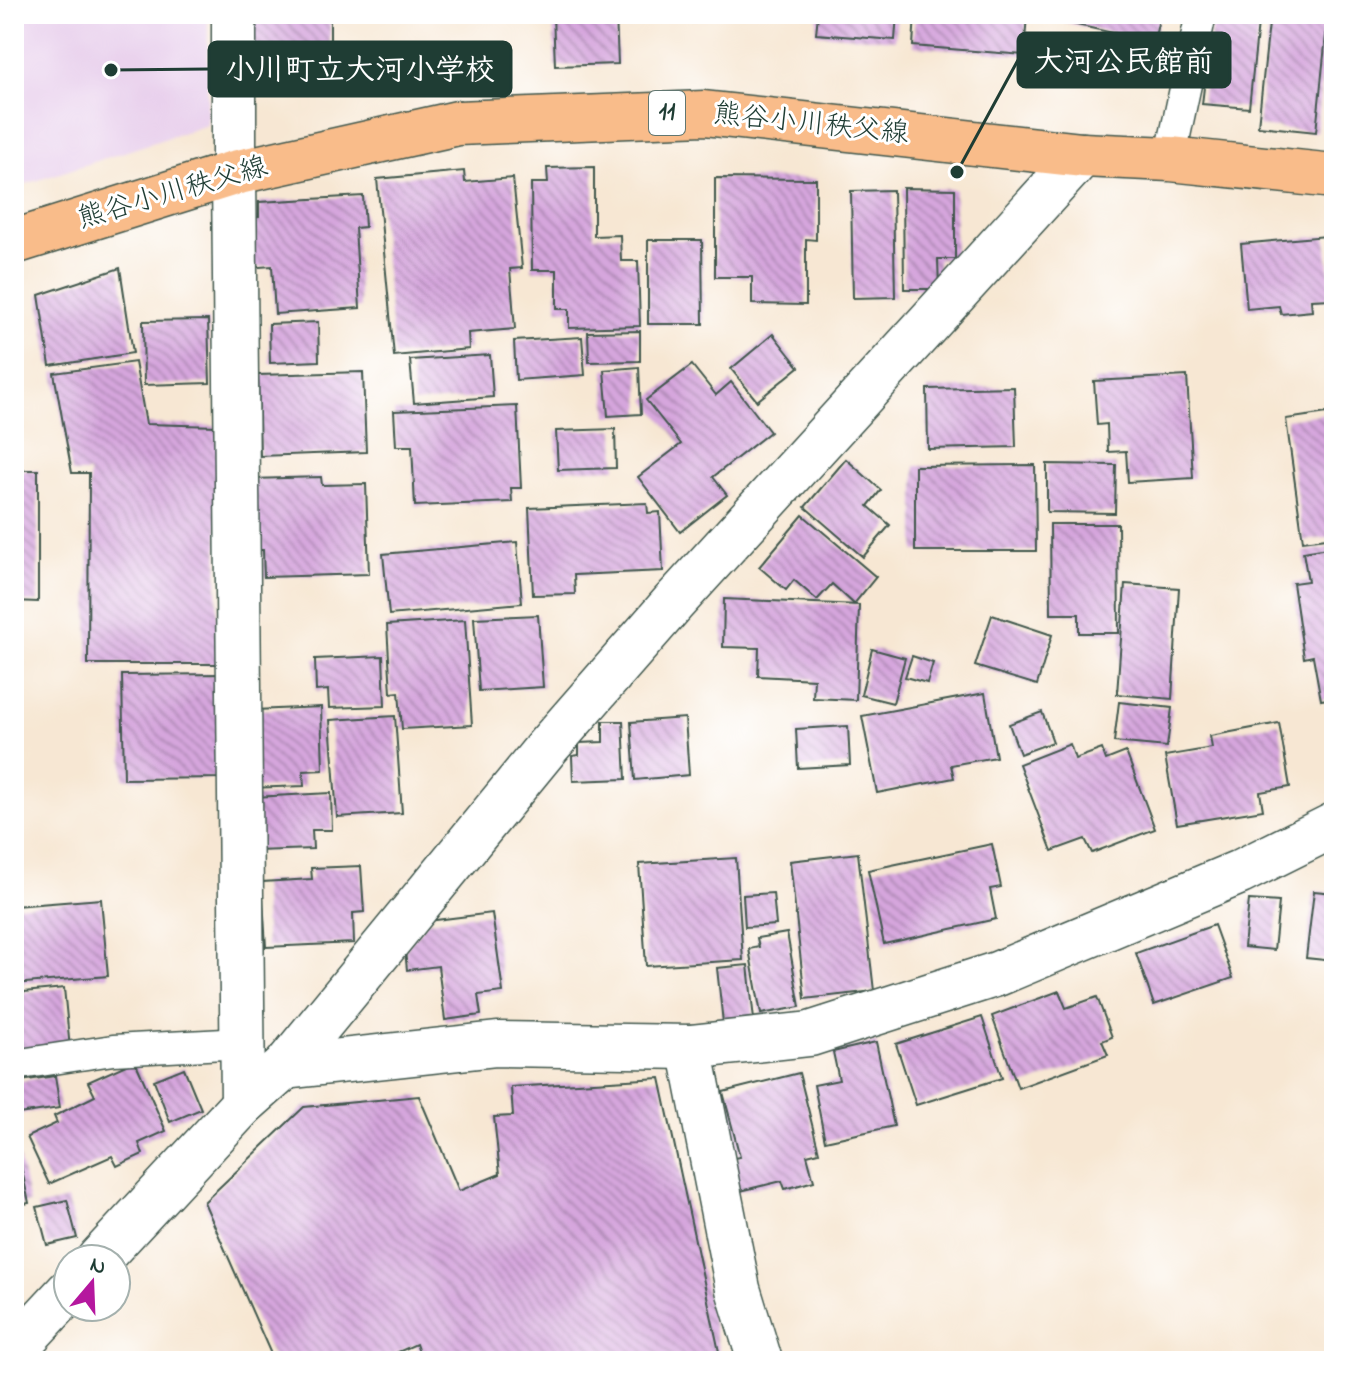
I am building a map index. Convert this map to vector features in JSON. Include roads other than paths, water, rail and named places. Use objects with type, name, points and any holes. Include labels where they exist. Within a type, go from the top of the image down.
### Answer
[{"type":"main road","name":"熊谷小川秩父線","points":[[14,242],[234,173],[458,123],[690,113],[1082,155],[1170,159],[1334,176]]},
{"type":"street","points":[[234,14],[243,1104]]},
{"type":"street","points":[[114,1243],[243,1104],[285,1067],[548,746],[673,603],[1082,155]]},
{"type":"street","points":[[285,1067],[497,1044],[690,1047],[810,1034],[997,974],[1240,872],[1334,825]]},
{"type":"street","points":[[690,1047],[738,1289],[760,1361]]},
{"type":"street","points":[[14,1350],[52,1309]]},
{"type":"lane","points":[[1170,159],[1201,14]]},
{"type":"lane","points":[[14,1065],[113,1050],[243,1043]]},
{"type":"place","name":"小川町立大河小学校","points":[[111,70]]},
{"type":"place","name":"大河公民館前","points":[[957,172]]}]
